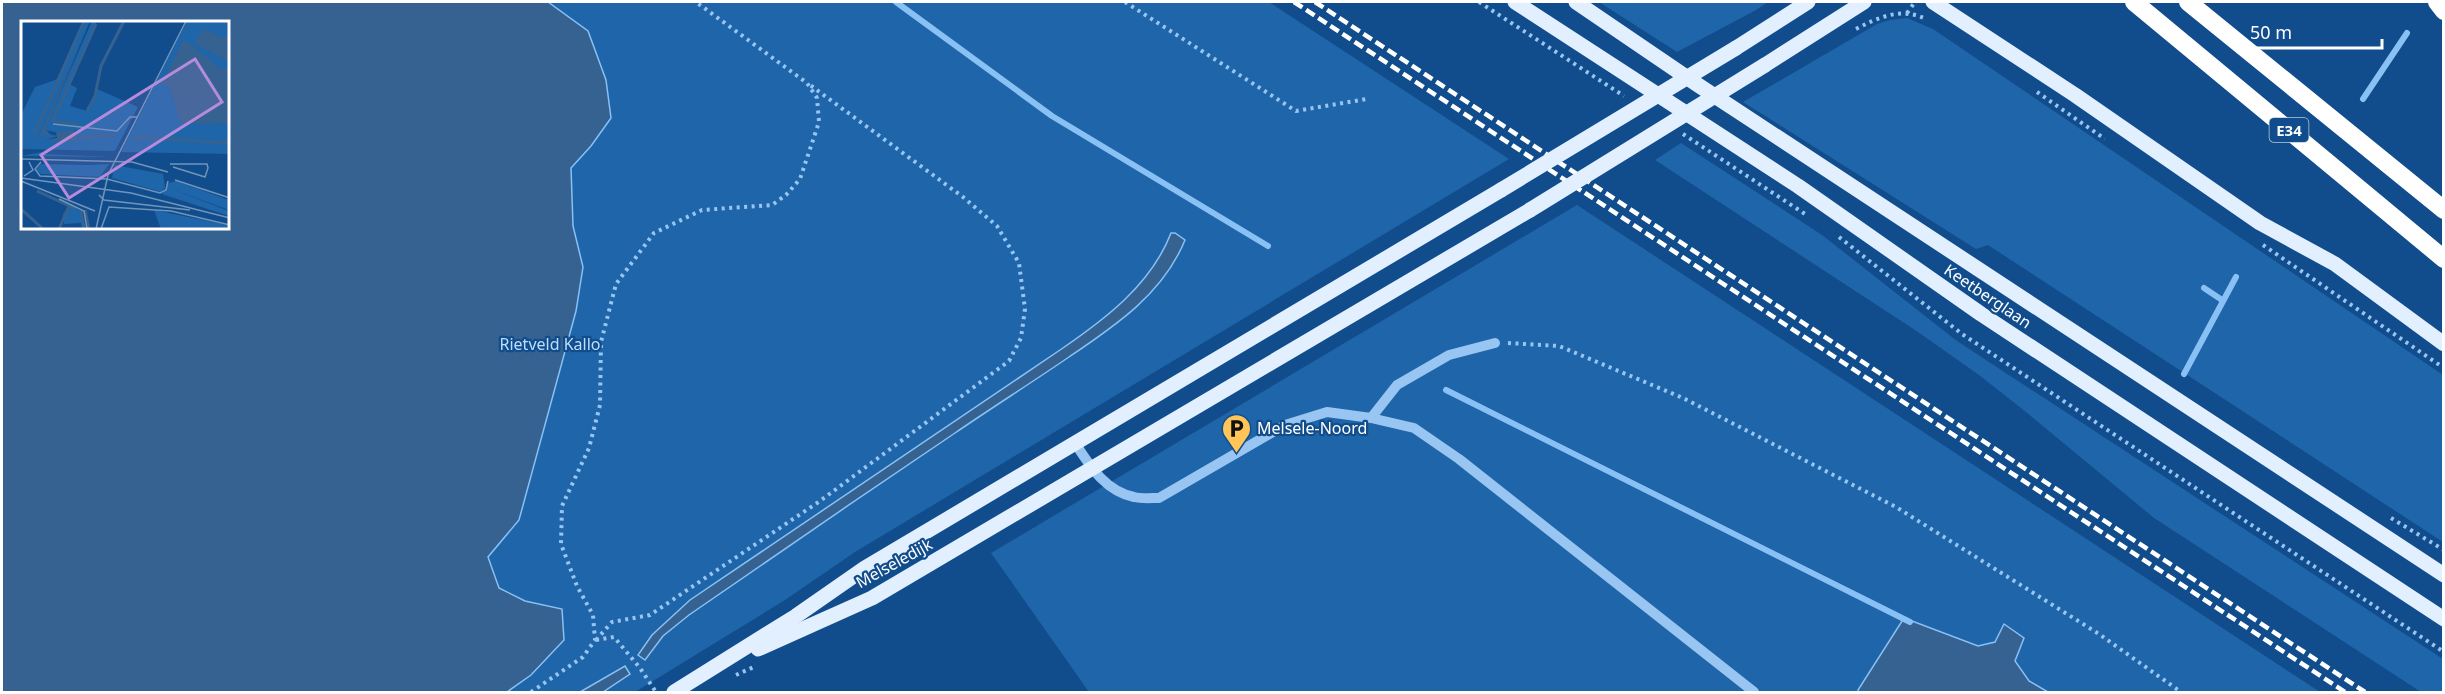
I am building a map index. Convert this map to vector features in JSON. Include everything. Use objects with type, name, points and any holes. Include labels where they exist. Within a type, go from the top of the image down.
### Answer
[{"type":"highway","name":"E34","points":[[2134,2],[2444,259]]},
{"type":"highway","name":"E34","points":[[2188,2],[2444,210]]},
{"type":"highway","points":[[2437,2],[2444,10]]},
{"type":"main road","name":"Keetberglaan","points":[[1515,2],[1731,142],[1981,314],[2444,619]]},
{"type":"main road","name":"Keetberglaan","points":[[1576,2],[1698,85],[2444,575]]},
{"type":"main road","name":"Melseledijk","points":[[674,693],[865,568],[1501,190],[1808,2]]},
{"type":"main road","name":"Melseledijk","points":[[707,673],[872,598],[1530,210],[1864,2]]},
{"type":"main road","points":[[1933,2],[2084,101],[2260,223],[2335,264],[2444,344]]},
{"type":"street","points":[[1371,418],[1397,385],[1449,355],[1495,343]]},
{"type":"street","points":[[1075,443],[1092,469],[1115,489],[1135,497],[1159,498],[1285,425],[1327,412],[1371,418],[1414,428],[1459,459],[1754,693]]},
{"type":"path","points":[[531,693],[584,657],[595,640],[612,622],[650,615],[820,501],[1009,361],[1021,338],[1025,309],[1019,263],[997,226],[963,197],[696,2]]},
{"type":"path","points":[[1125,2],[1296,111],[1367,99]]},
{"type":"path","points":[[1479,2],[1628,99]]},
{"type":"path","points":[[1855,30],[1888,14],[1907,13],[1915,2]]},
{"type":"path","points":[[595,640],[593,615],[577,586],[561,544],[562,506],[589,448],[600,405],[601,342],[616,284],[654,233],[702,210],[772,205],[786,195],[800,179],[819,122],[817,98],[807,83]]},
{"type":"path","points":[[1678,131],[1807,215]]},
{"type":"path","points":[[1836,235],[1962,334],[2444,652]]},
{"type":"path","points":[[1495,343],[1559,346],[1683,399],[1896,507],[2099,634],[2181,693]]},
{"type":"path","points":[[595,640],[614,637],[640,668],[656,693]]},
{"type":"green space","name":"Rietveld Kallo","points":[[2,2],[1269,2],[1509,159],[855,552],[785,600],[635,692],[2,692]]},
{"type":"green space","points":[[1599,2],[1768,2],[1677,52]]},
{"type":"green space","points":[[1907,18],[1933,29],[2443,375],[2443,542],[1988,245],[1976,249],[1743,102],[1877,24]]},
{"type":"green space","points":[[1681,143],[1822,235],[1957,341],[2443,659],[2443,692],[2421,692],[2154,518],[1979,375],[1918,332],[1655,160]]},
{"type":"green space","points":[[1577,205],[2320,692],[2048,692],[2029,681],[2015,660],[2024,638],[2004,624],[1995,642],[1978,646],[1904,619],[1858,690],[1859,692],[1089,692],[991,553]]},
{"type":"shaded area","points":[[2,2],[548,2],[588,31],[606,80],[611,118],[591,146],[571,168],[573,226],[583,267],[576,311],[519,520],[488,557],[499,588],[525,601],[562,609],[564,640],[531,675],[507,692],[2,692]]},
{"type":"shaded area","points":[[1171,233],[1185,240],[1176,259],[1151,293],[1120,321],[689,615],[663,636],[645,660],[638,655],[652,635],[690,600],[1060,350],[1109,314],[1139,285],[1162,252]]},
{"type":"shaded area","points":[[1904,618],[1978,646],[1995,642],[2004,624],[2024,638],[2015,661],[2029,681],[2048,692],[1859,692],[1858,690]]},
{"type":"shaded area","points":[[625,666],[630,674],[603,692],[580,692]]},
{"type":"waterway","points":[[896,2],[1052,116],[1268,246]]},
{"type":"waterway","points":[[2363,99],[2407,33]]},
{"type":"waterway","points":[[2184,374],[2236,277]]},
{"type":"waterway","points":[[2204,288],[2222,300]]},
{"type":"waterway","points":[[1446,390],[1910,622]]},
{"type":"railway","points":[[1294,2],[2345,692]]},
{"type":"railway","points":[[1315,2],[2365,692]]},
{"type":"place","name":"Melsele-Noord","points":[[1236,454]]}]
